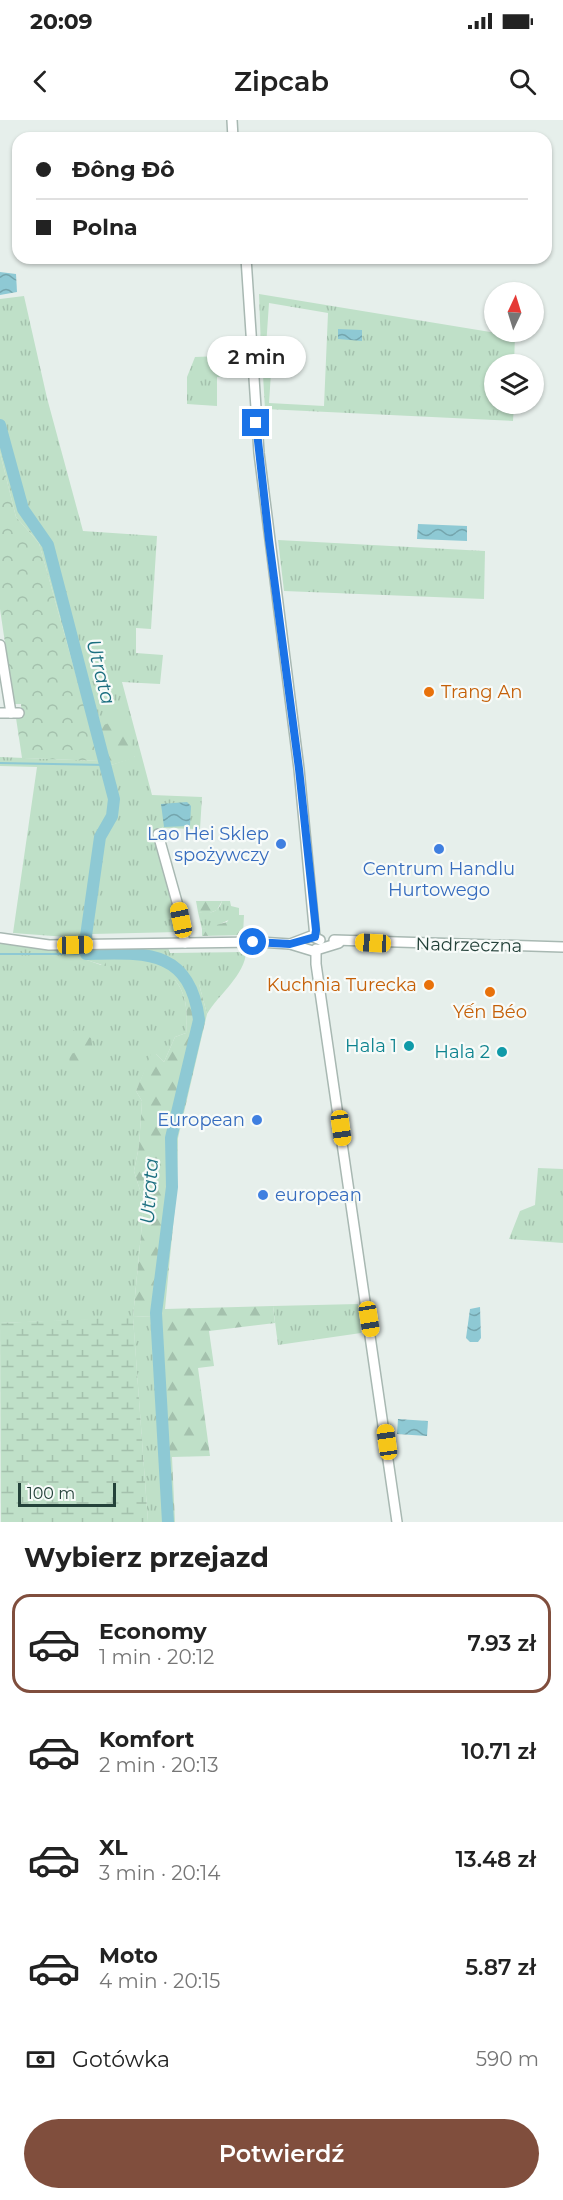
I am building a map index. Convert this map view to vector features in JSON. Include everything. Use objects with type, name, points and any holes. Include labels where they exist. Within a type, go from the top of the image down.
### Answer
[{"type":"street","points":[[247,264],[259,453],[299,769],[314,917],[312,943],[397,1522]]},
{"type":"street","points":[[0,645],[15,713],[0,714]]},
{"type":"street","points":[[158,834],[177,902],[185,943]]},
{"type":"street","name":"Nadrzeczna","points":[[0,938],[49,945],[339,942],[563,947]]},
{"type":"green space","points":[[259,294],[484,331],[484,342],[515,342],[514,354],[484,354],[484,414],[513,414],[513,421],[265,409],[262,358],[272,358],[269,403],[324,406],[328,313],[269,303],[266,347],[272,347],[272,350],[261,349]]},
{"type":"green space","points":[[24,296],[47,398],[83,531],[157,536],[151,629],[136,628],[136,653],[163,655],[160,684],[122,682],[152,795],[202,797],[200,829],[160,828],[154,831],[179,932],[92,934],[93,939],[13,933],[37,767],[0,766],[0,757],[100,761],[39,543],[16,517],[0,453],[0,299]],"holes":[[[99,733],[135,757],[111,765]]]},
{"type":"green space","points":[[246,355],[248,378],[217,377],[217,406],[187,404],[187,377],[195,357]]},
{"type":"green space","points":[[0,453],[16,517],[39,543],[100,761],[22,758],[16,718],[22,718],[21,704],[14,704],[0,609]]},
{"type":"green space","points":[[278,540],[485,551],[484,599],[284,591]]},
{"type":"green space","points":[[125,718],[135,758],[111,765],[97,727]]},
{"type":"green space","points":[[196,901],[222,901],[217,910],[207,914],[198,912]]},
{"type":"green space","points":[[222,901],[230,901],[231,906],[239,908],[239,915],[212,928],[202,929],[198,912],[213,912],[219,908]]},
{"type":"green space","points":[[232,915],[244,915],[243,935],[202,936],[202,929],[227,922]]},
{"type":"green space","points":[[0,941],[51,949],[83,948],[84,959],[101,965],[106,958],[105,947],[168,948],[170,953],[246,952],[241,969],[207,1014],[199,984],[175,980],[186,1005],[186,1033],[175,1037],[164,1062],[156,1054],[146,1068],[136,1091],[142,1101],[139,1146],[134,1171],[144,1203],[133,1317],[153,1316],[164,1522],[148,1522],[133,1318],[0,1323]]},
{"type":"green space","points":[[105,947],[106,966],[83,959],[83,948]]},
{"type":"green space","points":[[184,968],[199,984],[207,1014],[178,1138],[177,1185],[165,1309],[273,1306],[275,1323],[209,1331],[214,1366],[198,1368],[210,1456],[172,1457],[175,1522],[164,1522],[153,1316],[133,1317],[144,1203],[134,1171],[139,1146],[142,1101],[136,1091],[151,1054],[156,1054],[164,1062],[175,1037],[186,1033],[186,1005],[175,980]]},
{"type":"green space","points":[[73,1030],[91,1038],[93,1050],[79,1068],[70,1065],[69,1054],[74,1053],[75,1049],[68,1051],[68,1043],[74,1041]]},
{"type":"green space","points":[[538,1168],[563,1169],[563,1243],[509,1239],[520,1211],[535,1205]]},
{"type":"green space","points":[[358,1304],[361,1333],[278,1345],[273,1306]]},
{"type":"green space","points":[[133,1317],[148,1522],[1,1522],[0,1323]]},
{"type":"water","points":[[0,272],[16,274],[17,292],[0,295]]},
{"type":"water","points":[[338,329],[362,330],[362,341],[338,339]]},
{"type":"water","points":[[418,524],[467,526],[467,541],[417,539]]},
{"type":"water","points":[[187,802],[191,806],[190,826],[164,827],[161,804]]},
{"type":"water","points":[[480,1307],[481,1338],[478,1342],[470,1342],[466,1338],[470,1309]]},
{"type":"water","points":[[398,1419],[428,1421],[427,1436],[397,1434]]},
{"type":"waterway","name":"Utrata","points":[[0,425],[23,509],[48,545],[114,799],[112,816],[100,837],[86,936]]},
{"type":"waterway","points":[[0,763],[106,765]]},
{"type":"waterway","name":"Utrata","points":[[86,949],[86,954],[145,955],[175,967],[186,979],[194,996],[199,1020],[171,1138],[172,1187],[156,1313],[168,1522]]},
{"type":"waterway","points":[[0,954],[86,954]]},
{"type":"place","name":"Trang An","points":[[429,692]]},
{"type":"place","name":"Lao Hei Sklep spożywczy","points":[[281,844]]},
{"type":"place","name":"Centrum Handlu Hurtowego","points":[[439,849]]},
{"type":"place","name":"Kuchnia Turecka","points":[[429,985]]},
{"type":"place","name":"Yến Béo","points":[[490,992]]},
{"type":"place","name":"Hala 1","points":[[409,1046]]},
{"type":"place","name":"Hala 2","points":[[502,1052]]},
{"type":"place","name":"European","points":[[257,1120]]},
{"type":"place","name":"european","points":[[263,1195]]},
{"type":"route","points":[[253,942],[290,944],[315,937],[316,930],[299,769],[281,643],[256,423]]}]
